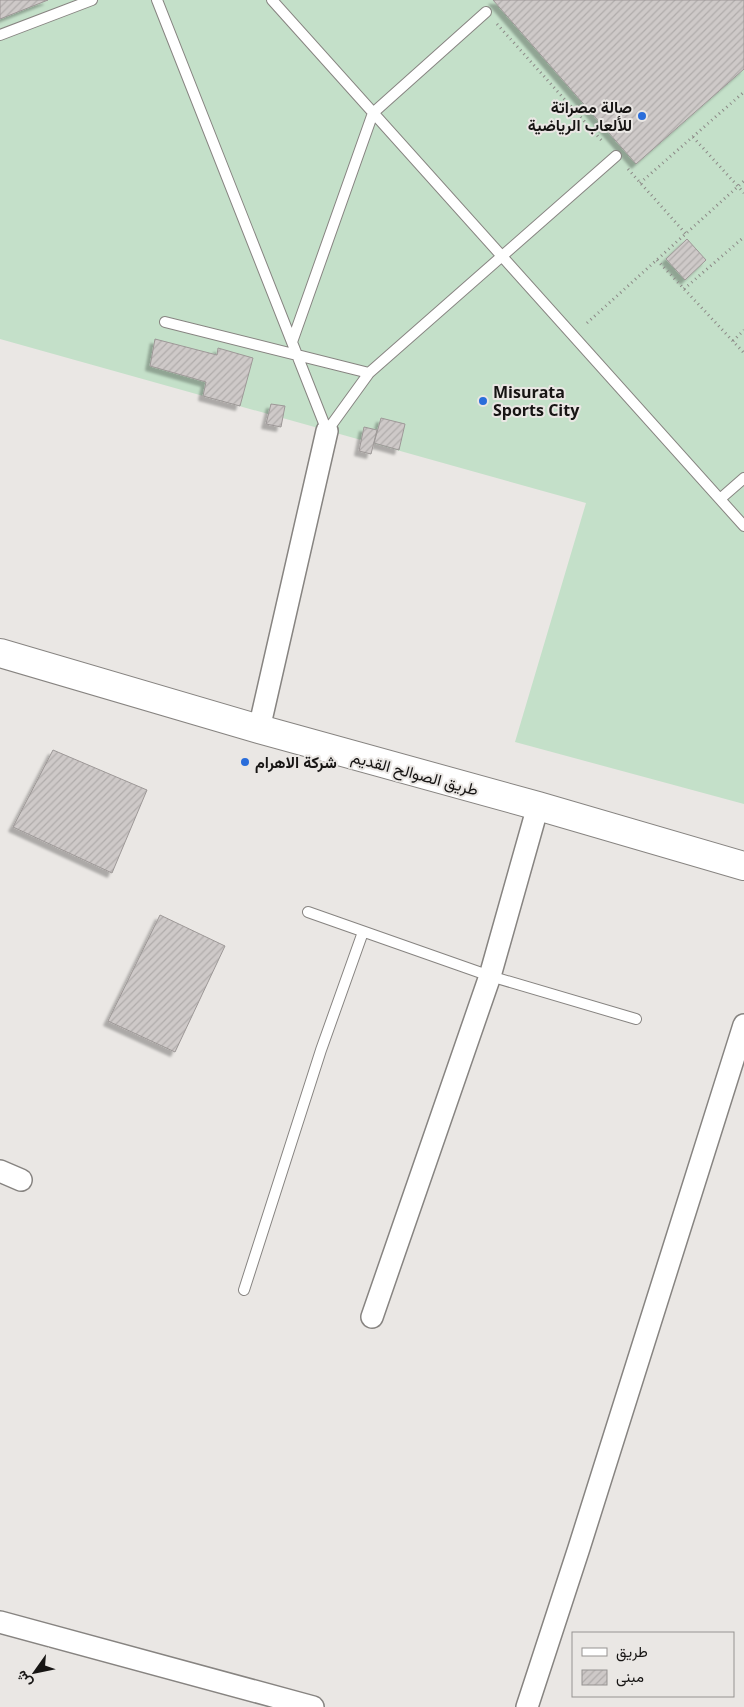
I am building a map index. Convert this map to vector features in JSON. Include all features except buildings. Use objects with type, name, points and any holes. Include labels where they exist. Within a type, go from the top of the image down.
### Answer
[{"type":"main road","name":"طريق الصوالح القديم","points":[[0,653],[259,730],[538,806],[744,866]]},
{"type":"street","points":[[259,730],[327,430]]},
{"type":"street","points":[[372,1317],[490,976],[538,806]]},
{"type":"street","points":[[528,1707],[744,1025]]},
{"type":"street","points":[[0,1172],[20,1180]]},
{"type":"street","points":[[0,1622],[313,1707]]},
{"type":"lane","points":[[0,35],[92,0]]},
{"type":"lane","points":[[157,0],[327,430]]},
{"type":"lane","points":[[272,0],[744,526]]},
{"type":"lane","points":[[292,342],[373,113],[486,12]]},
{"type":"lane","points":[[327,430],[370,373],[616,156]]},
{"type":"lane","points":[[165,322],[370,373]]},
{"type":"lane","points":[[720,499],[744,478]]},
{"type":"lane","points":[[308,912],[490,976],[636,1019]]},
{"type":"lane","points":[[244,1290],[321,1050],[363,932]]},
{"type":"path","points":[[486,12],[686,234]]},
{"type":"path","points":[[640,183],[744,92]]},
{"type":"path","points":[[693,137],[744,193]]},
{"type":"path","points":[[573,336],[744,181]]},
{"type":"path","points":[[684,289],[744,237]]},
{"type":"path","points":[[657,260],[744,353]]},
{"type":"path","points":[[732,341],[744,330]]},
{"type":"green space","name":"Misurata Sports City","points":[[0,0],[744,0],[744,804],[515,742],[586,503],[0,339]]},
{"type":"place","name":"صالة مصراتة للألعاب الرياضية","points":[[642,116]]},
{"type":"place","name":"Misurata Sports City","points":[[483,401]]},
{"type":"place","name":"شركة الاهرام","points":[[245,762]]}]
